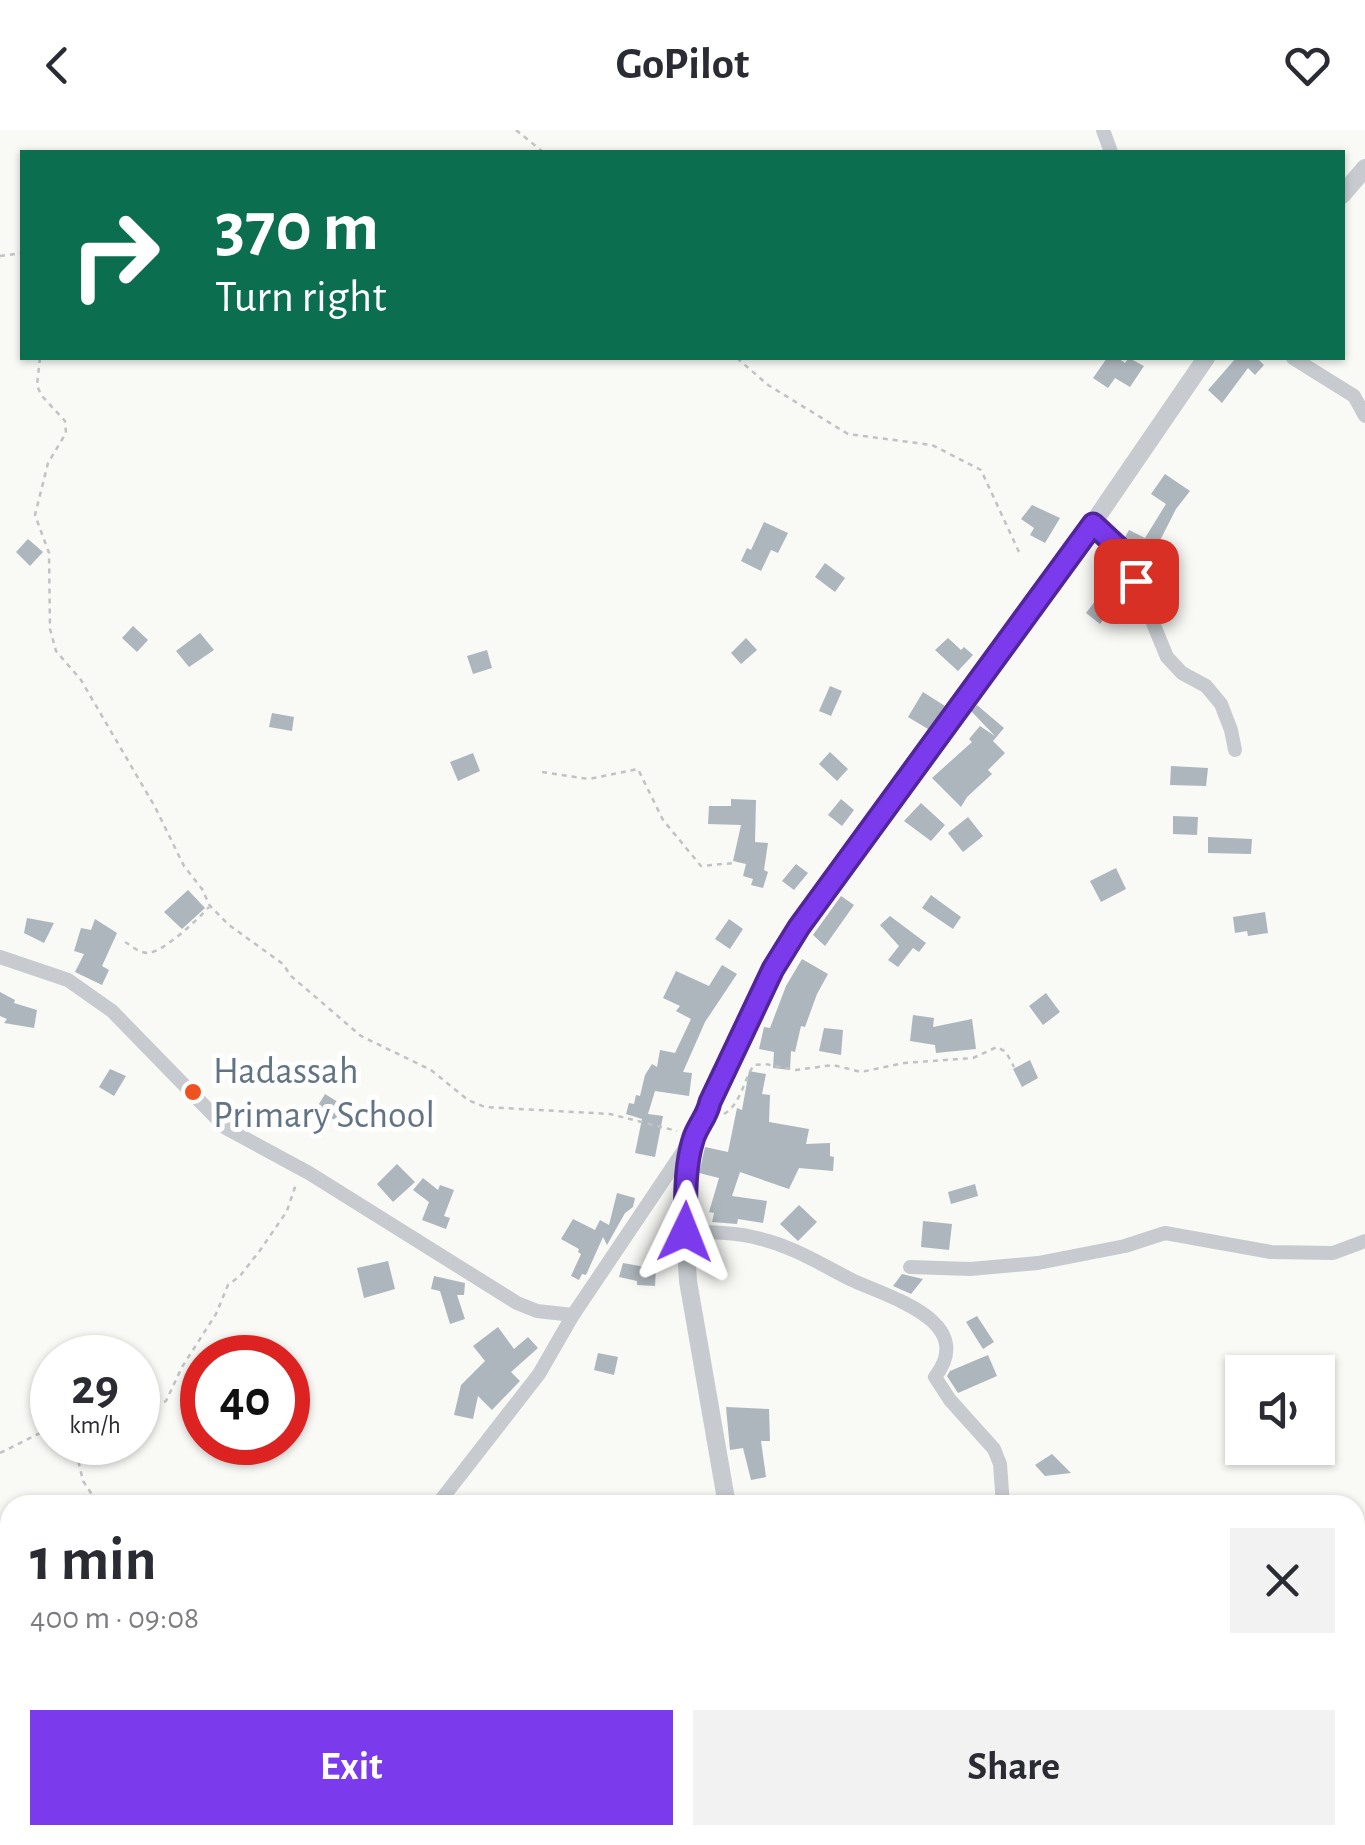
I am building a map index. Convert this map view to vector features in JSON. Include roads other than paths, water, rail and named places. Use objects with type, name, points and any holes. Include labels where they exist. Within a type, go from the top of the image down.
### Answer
[{"type":"street","points":[[1345,191],[1365,168]]},
{"type":"street","points":[[445,1495],[540,1374],[572,1315],[708,1114],[710,1102],[766,983],[799,927],[1093,524],[1202,360]]},
{"type":"street","points":[[1296,360],[1354,396],[1365,416]]},
{"type":"street","points":[[1093,524],[1124,553],[1167,657],[1182,673],[1206,686],[1221,704],[1234,750]]},
{"type":"street","points":[[0,956],[68,980],[103,1004],[226,1128],[309,1173],[494,1291],[529,1309],[572,1315]]},
{"type":"street","points":[[694,1136],[686,1176],[688,1281],[725,1495]]},
{"type":"street","points":[[685,1232],[758,1238],[790,1247],[917,1308],[939,1329],[947,1348],[946,1362],[935,1376],[950,1400],[994,1449],[1000,1464],[1002,1495]]},
{"type":"street","points":[[910,1266],[970,1270],[1038,1262],[1125,1246],[1164,1233],[1271,1252],[1332,1254],[1365,1242]]},
{"type":"place","name":"Hadassah Primary School","points":[[193,1092]]}]
